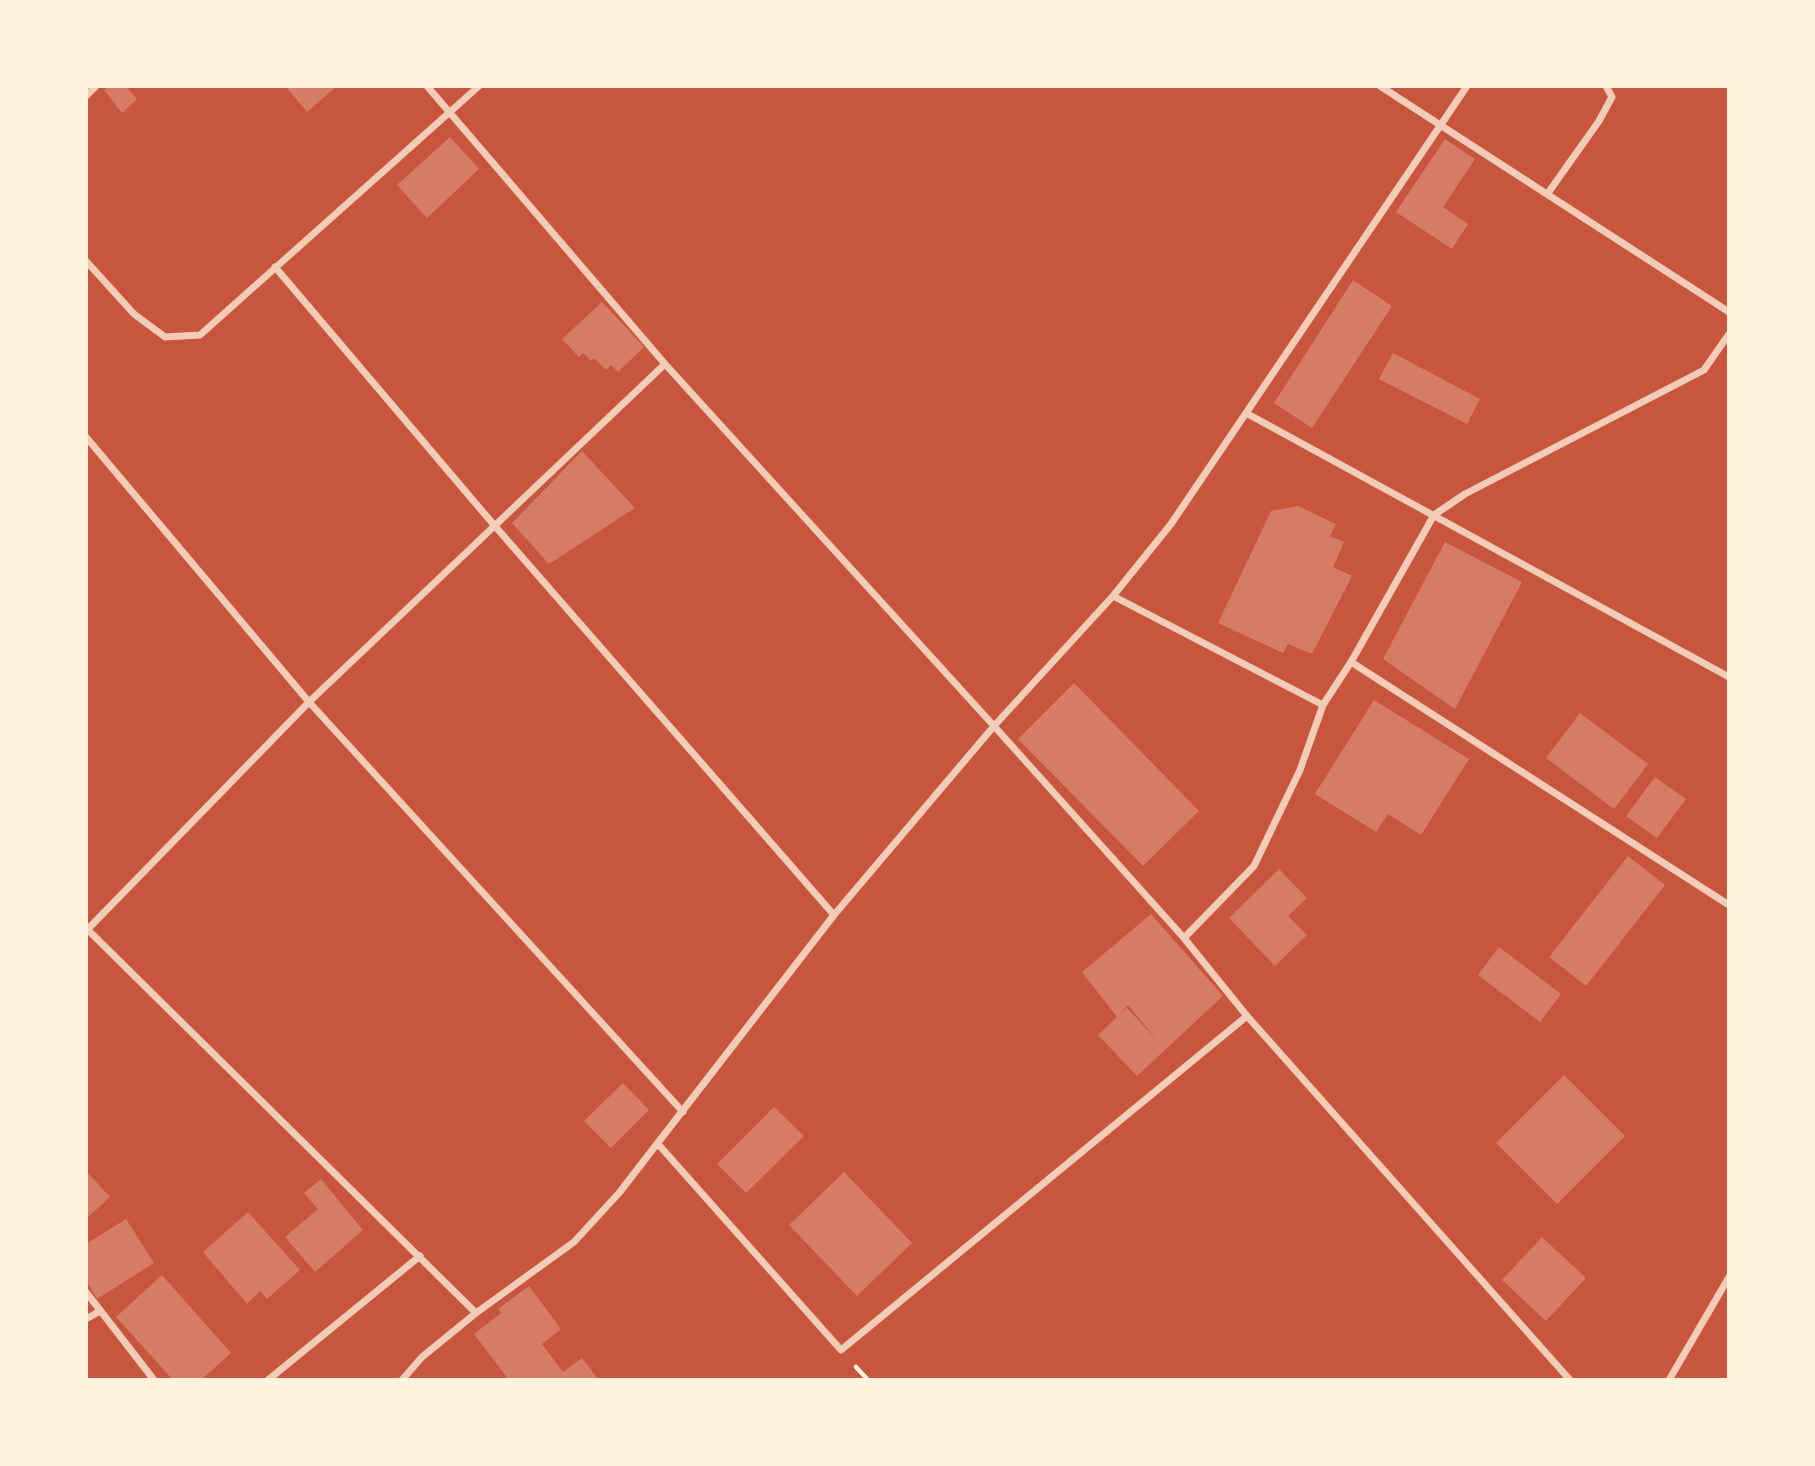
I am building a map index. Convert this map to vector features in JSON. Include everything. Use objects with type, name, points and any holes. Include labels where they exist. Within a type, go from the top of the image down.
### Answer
[{"type":"street","points":[[86,96],[96,86]]},
{"type":"street","points":[[427,86],[665,364],[1184,938],[1247,1016],[1570,1380]]},
{"type":"street","points":[[86,261],[134,314],[165,337],[200,335],[479,86]]},
{"type":"street","points":[[1380,86],[1729,312]]},
{"type":"street","points":[[402,1380],[422,1357],[476,1313],[574,1242],[619,1194],[834,915],[994,726],[1113,596],[1171,524],[1467,86]]},
{"type":"street","points":[[1548,193],[1599,121],[1612,97],[1606,86]]},
{"type":"street","points":[[275,267],[494,526],[834,915]]},
{"type":"street","points":[[1184,938],[1254,866],[1300,770],[1323,705],[1351,662],[1434,515],[1465,494],[1704,370],[1729,334]]},
{"type":"street","points":[[476,1313],[86,929],[309,702],[665,364]]},
{"type":"street","points":[[1246,413],[1729,677]]},
{"type":"street","points":[[86,437],[309,702],[682,1112]]},
{"type":"street","points":[[1113,596],[1323,705]]},
{"type":"street","points":[[1351,662],[1729,905]]},
{"type":"street","points":[[658,1144],[841,1350],[1247,1016]]},
{"type":"street","points":[[268,1380],[420,1256]]},
{"type":"street","points":[[1669,1380],[1729,1277]]},
{"type":"street","points":[[86,1292],[154,1380]]},
{"type":"street","points":[[86,1319],[100,1311]]},
{"type":"building","points":[[109,86],[126,86],[137,99],[122,113],[104,90]]},
{"type":"building","points":[[285,86],[337,86],[307,112]]},
{"type":"building","points":[[450,137],[479,169],[427,218],[397,185]]},
{"type":"building","points":[[1445,139],[1475,159],[1443,207],[1468,224],[1452,249],[1396,212]]},
{"type":"building","points":[[1353,280],[1392,306],[1312,428],[1274,403]]},
{"type":"building","points":[[602,302],[644,347],[618,372],[611,365],[606,370],[594,358],[591,361],[583,353],[579,357],[562,339]]},
{"type":"building","points":[[1393,353],[1480,399],[1467,424],[1379,379]]},
{"type":"building","points":[[582,451],[635,508],[549,564],[512,523]]},
{"type":"building","points":[[1298,506],[1336,524],[1330,536],[1344,542],[1333,567],[1352,576],[1312,654],[1288,644],[1283,653],[1218,623],[1271,511]]},
{"type":"building","points":[[1445,542],[1522,582],[1455,709],[1383,659]]},
{"type":"building","points":[[1074,683],[1199,811],[1143,866],[1018,739]]},
{"type":"building","points":[[1374,700],[1469,759],[1421,835],[1388,814],[1376,832],[1315,794]]},
{"type":"building","points":[[1580,713],[1648,764],[1614,809],[1546,758]]},
{"type":"building","points":[[1655,777],[1686,799],[1657,838],[1626,816]]},
{"type":"building","points":[[1628,856],[1665,885],[1586,986],[1549,957]]},
{"type":"building","points":[[1279,869],[1307,898],[1288,916],[1307,935],[1275,966],[1229,918]]},
{"type":"building","points":[[1151,914],[1223,996],[1137,1076],[1098,1035],[1117,1017],[1082,972]],"holes":[[[1128,1005],[1157,1040],[1127,1008],[1120,1014]]]},
{"type":"building","points":[[1499,947],[1561,994],[1540,1022],[1478,975]]},
{"type":"building","points":[[1564,1075],[1625,1136],[1557,1204],[1496,1143]]},
{"type":"building","points":[[623,1083],[649,1110],[611,1148],[584,1121]]},
{"type":"building","points":[[774,1107],[804,1136],[746,1193],[717,1164]]},
{"type":"building","points":[[86,1171],[110,1197],[86,1219]]},
{"type":"building","points":[[844,1172],[912,1243],[857,1296],[789,1225]]},
{"type":"building","points":[[321,1179],[363,1230],[315,1272],[285,1237],[318,1209],[304,1193]]},
{"type":"building","points":[[248,1212],[300,1270],[267,1299],[260,1291],[247,1304],[203,1252]]},
{"type":"building","points":[[126,1219],[154,1263],[97,1299],[86,1280],[86,1244]]},
{"type":"building","points":[[1542,1237],[1586,1278],[1546,1321],[1502,1280]]},
{"type":"building","points":[[162,1275],[231,1353],[201,1380],[173,1380],[116,1317]]},
{"type":"building","points":[[529,1286],[561,1329],[542,1344],[563,1372],[582,1358],[599,1380],[509,1380],[474,1334],[501,1313],[498,1309]]}]
